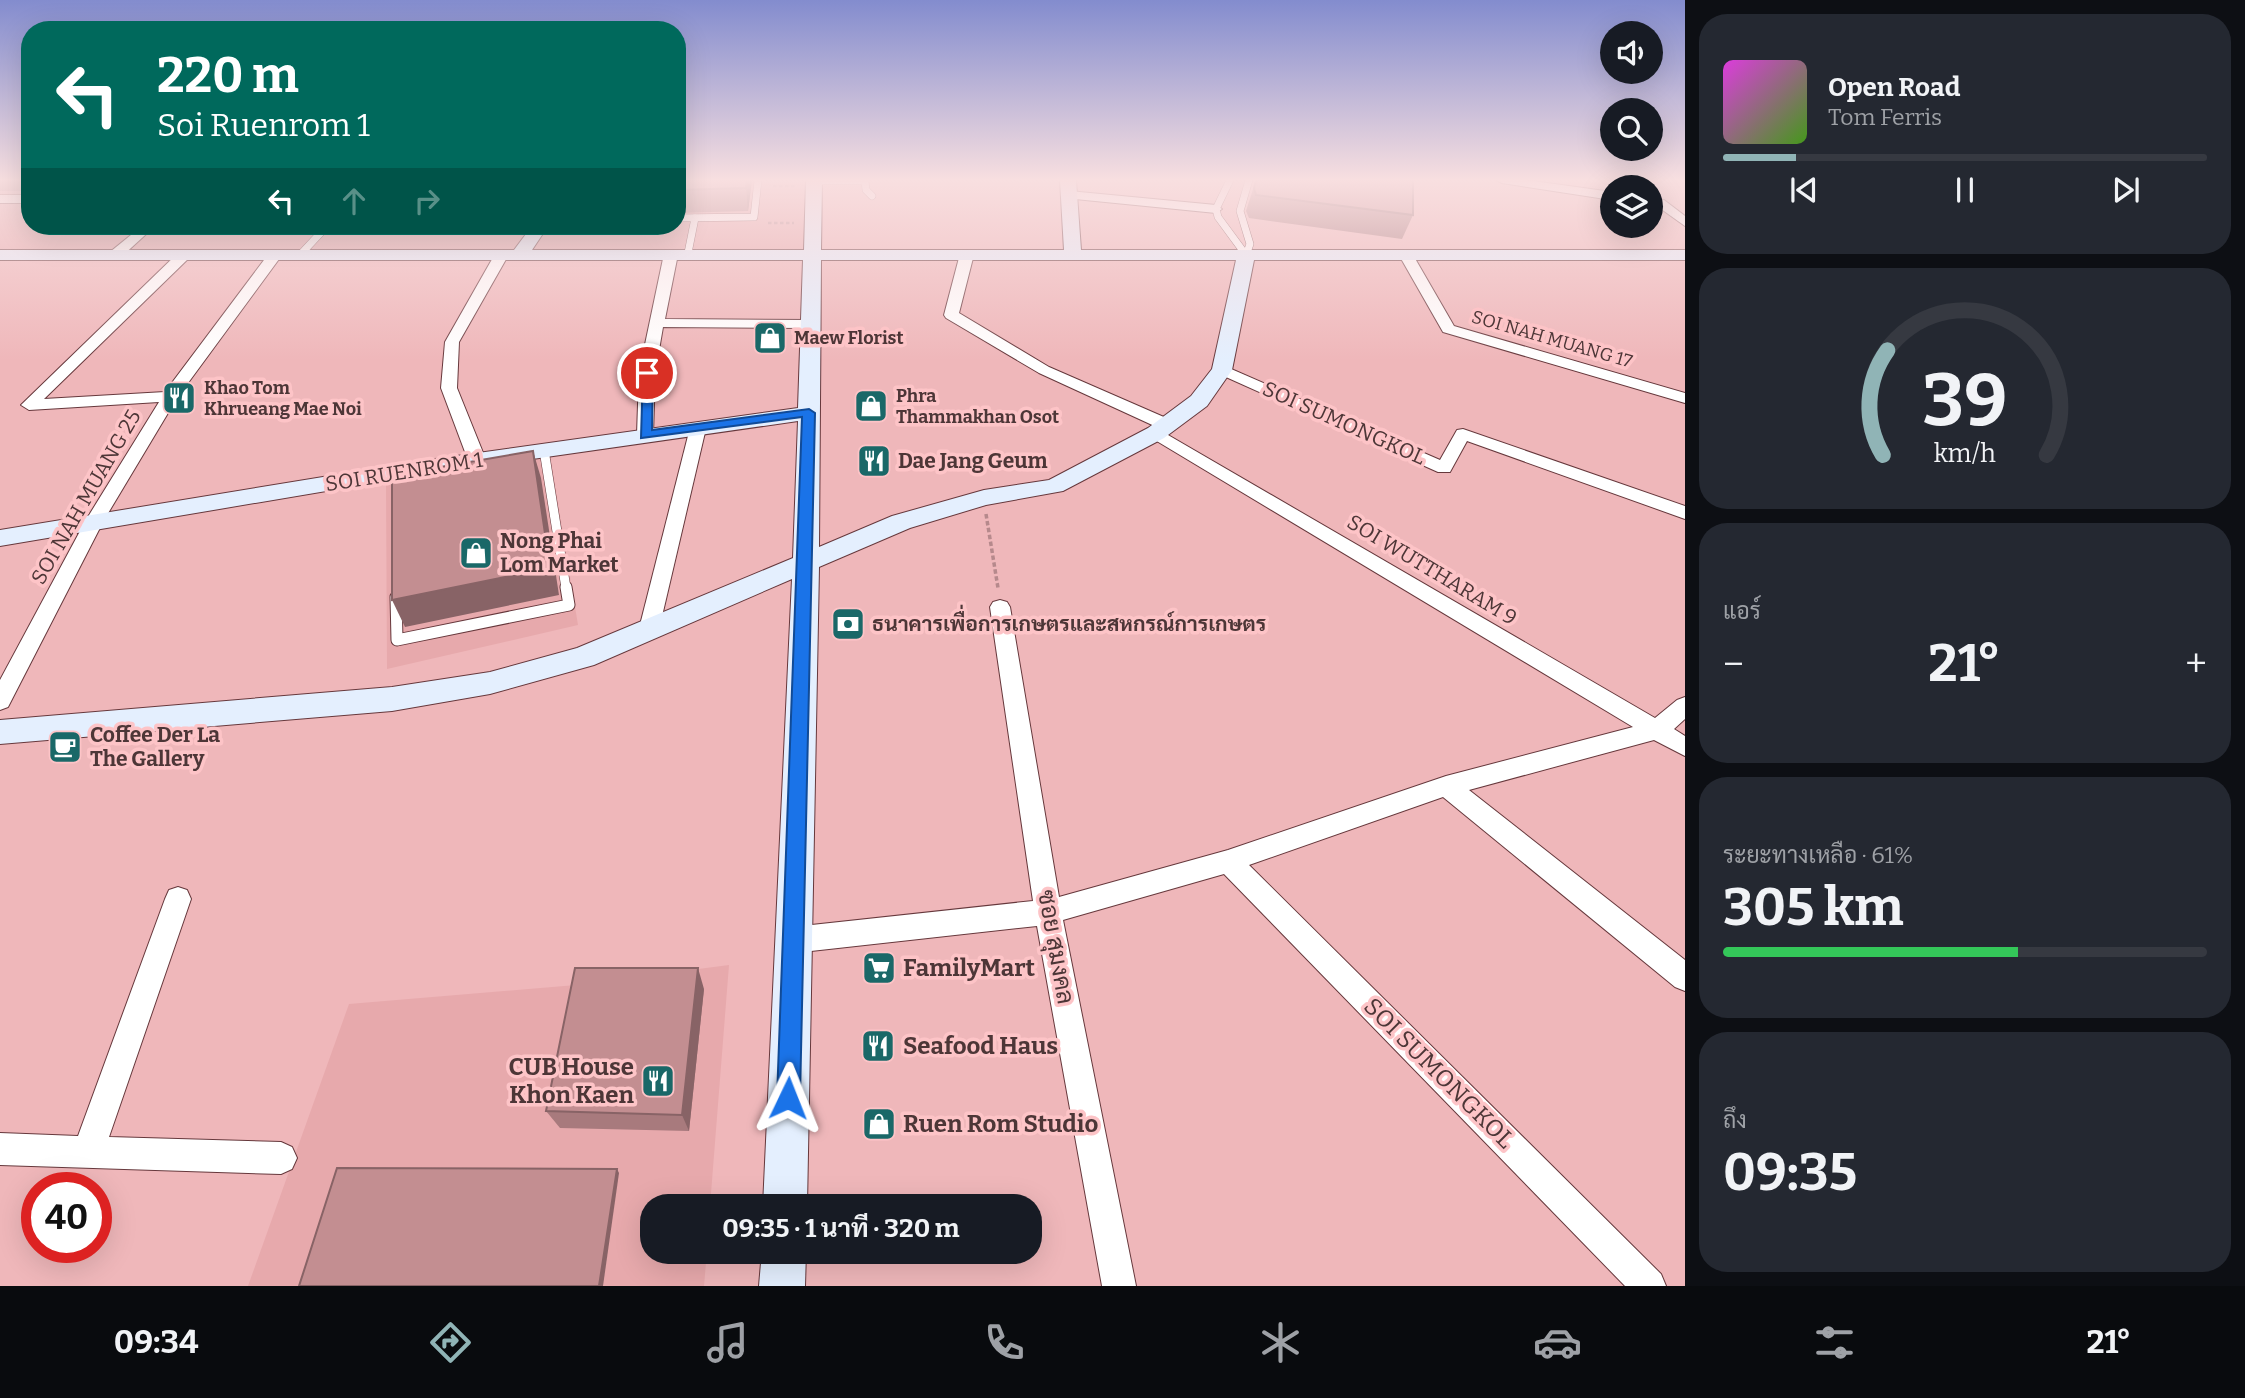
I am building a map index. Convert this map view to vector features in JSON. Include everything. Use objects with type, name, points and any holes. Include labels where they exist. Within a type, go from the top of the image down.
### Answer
[{"type":"street","points":[[116,255],[133,240]]},
{"type":"street","points":[[477,460],[449,388],[452,342],[511,254],[525,240]]},
{"type":"street","points":[[785,1194],[806,561],[813,240]]},
{"type":"street","points":[[1072,240],[1073,255]]},
{"type":"street","points":[[645,435],[647,373],[680,253]]},
{"type":"street","points":[[0,254],[1685,255]]},
{"type":"street","name":"SOI WUTTHARAM 9","points":[[967,254],[951,315],[1044,370],[1162,429],[1685,747]]},
{"type":"street","points":[[170,397],[29,405],[184,255]]},
{"type":"street","name":"SOI NAH MUANG 25","points":[[0,701],[95,520],[170,397],[275,255]]},
{"type":"street","points":[[0,733],[392,699],[491,683],[584,657],[901,522],[984,498],[1055,486],[1162,429],[1199,401],[1222,370],[1246,255]]},
{"type":"street","name":"SOI NAH MUANG 17","points":[[1406,255],[1448,329],[1685,398]]},
{"type":"street","points":[[659,323],[811,324]]},
{"type":"street","name":"SOI SUMONGKOL","points":[[1222,370],[1444,468],[1463,434],[1685,513]]},
{"type":"street","name":"SOI RUENROM 1","points":[[0,538],[95,520],[416,477],[477,460],[809,413]]},
{"type":"street","points":[[649,629],[698,428]]},
{"type":"street","name":"ซอย สุมงคล","points":[[1000,607],[1048,912],[1119,1286]]},
{"type":"street","points":[[793,940],[1048,912],[1228,861],[1446,786],[1657,730],[1685,706]]},
{"type":"street","points":[[1446,786],[1685,977]]},
{"type":"street","name":"SOI SUMONGKOL","points":[[1228,861],[1649,1286]]},
{"type":"street","points":[[88,1151],[178,899]]},
{"type":"street","points":[[0,1149],[281,1158]]},
{"type":"street","points":[[782,1286],[783,1264]]},
{"type":"lane","points":[[300,255],[314,240]]},
{"type":"lane","points":[[680,253],[686,240]]},
{"type":"lane","points":[[1235,240],[1246,255]]},
{"type":"lane","points":[[1246,255],[1249,240]]},
{"type":"lane","points":[[396,585],[397,640],[569,605],[544,450]]},
{"type":"path","points":[[984,498],[1000,607]]},
{"type":"shaded area","points":[[0,240],[813,240],[813,254],[0,255]]},
{"type":"shaded area","name":"Nong Phai Lom Market","points":[[550,454],[578,625],[387,669],[386,481]]},
{"type":"shaded area","points":[[729,965],[711,1194],[640,1194],[640,1264],[706,1264],[704,1286],[248,1286],[349,1004],[576,985]]},
{"type":"building","points":[[533,451],[550,568],[392,600],[394,475]]},
{"type":"building","points":[[575,968],[698,968],[682,1115],[546,1111]]},
{"type":"building","points":[[337,1168],[617,1169],[599,1286],[299,1286]]},
{"type":"place","name":"Maew Florist","points":[[770,338]]},
{"type":"place","name":"Khao Tom Khrueang Mae Noi","points":[[179,398]]},
{"type":"place","name":"Phra Thammakhan Osot","points":[[871,406]]},
{"type":"place","name":"Dae Jang Geum","points":[[874,461]]},
{"type":"place","name":"Nong Phai Lom Market","points":[[476,553]]},
{"type":"place","name":"ธนาคารเพื่อการเกษตรและสหกรณ์การเกษตร","points":[[848,624]]},
{"type":"place","name":"Coffee Der La The Gallery","points":[[65,747]]},
{"type":"place","name":"FamilyMart","points":[[879,968]]},
{"type":"place","name":"Seafood Haus","points":[[878,1046]]},
{"type":"place","name":"CUB House Khon Kaen","points":[[658,1081]]},
{"type":"place","name":"Ruen Rom Studio","points":[[879,1124]]},
{"type":"route","points":[[647,373],[645,435],[809,413],[788,1098]]}]
